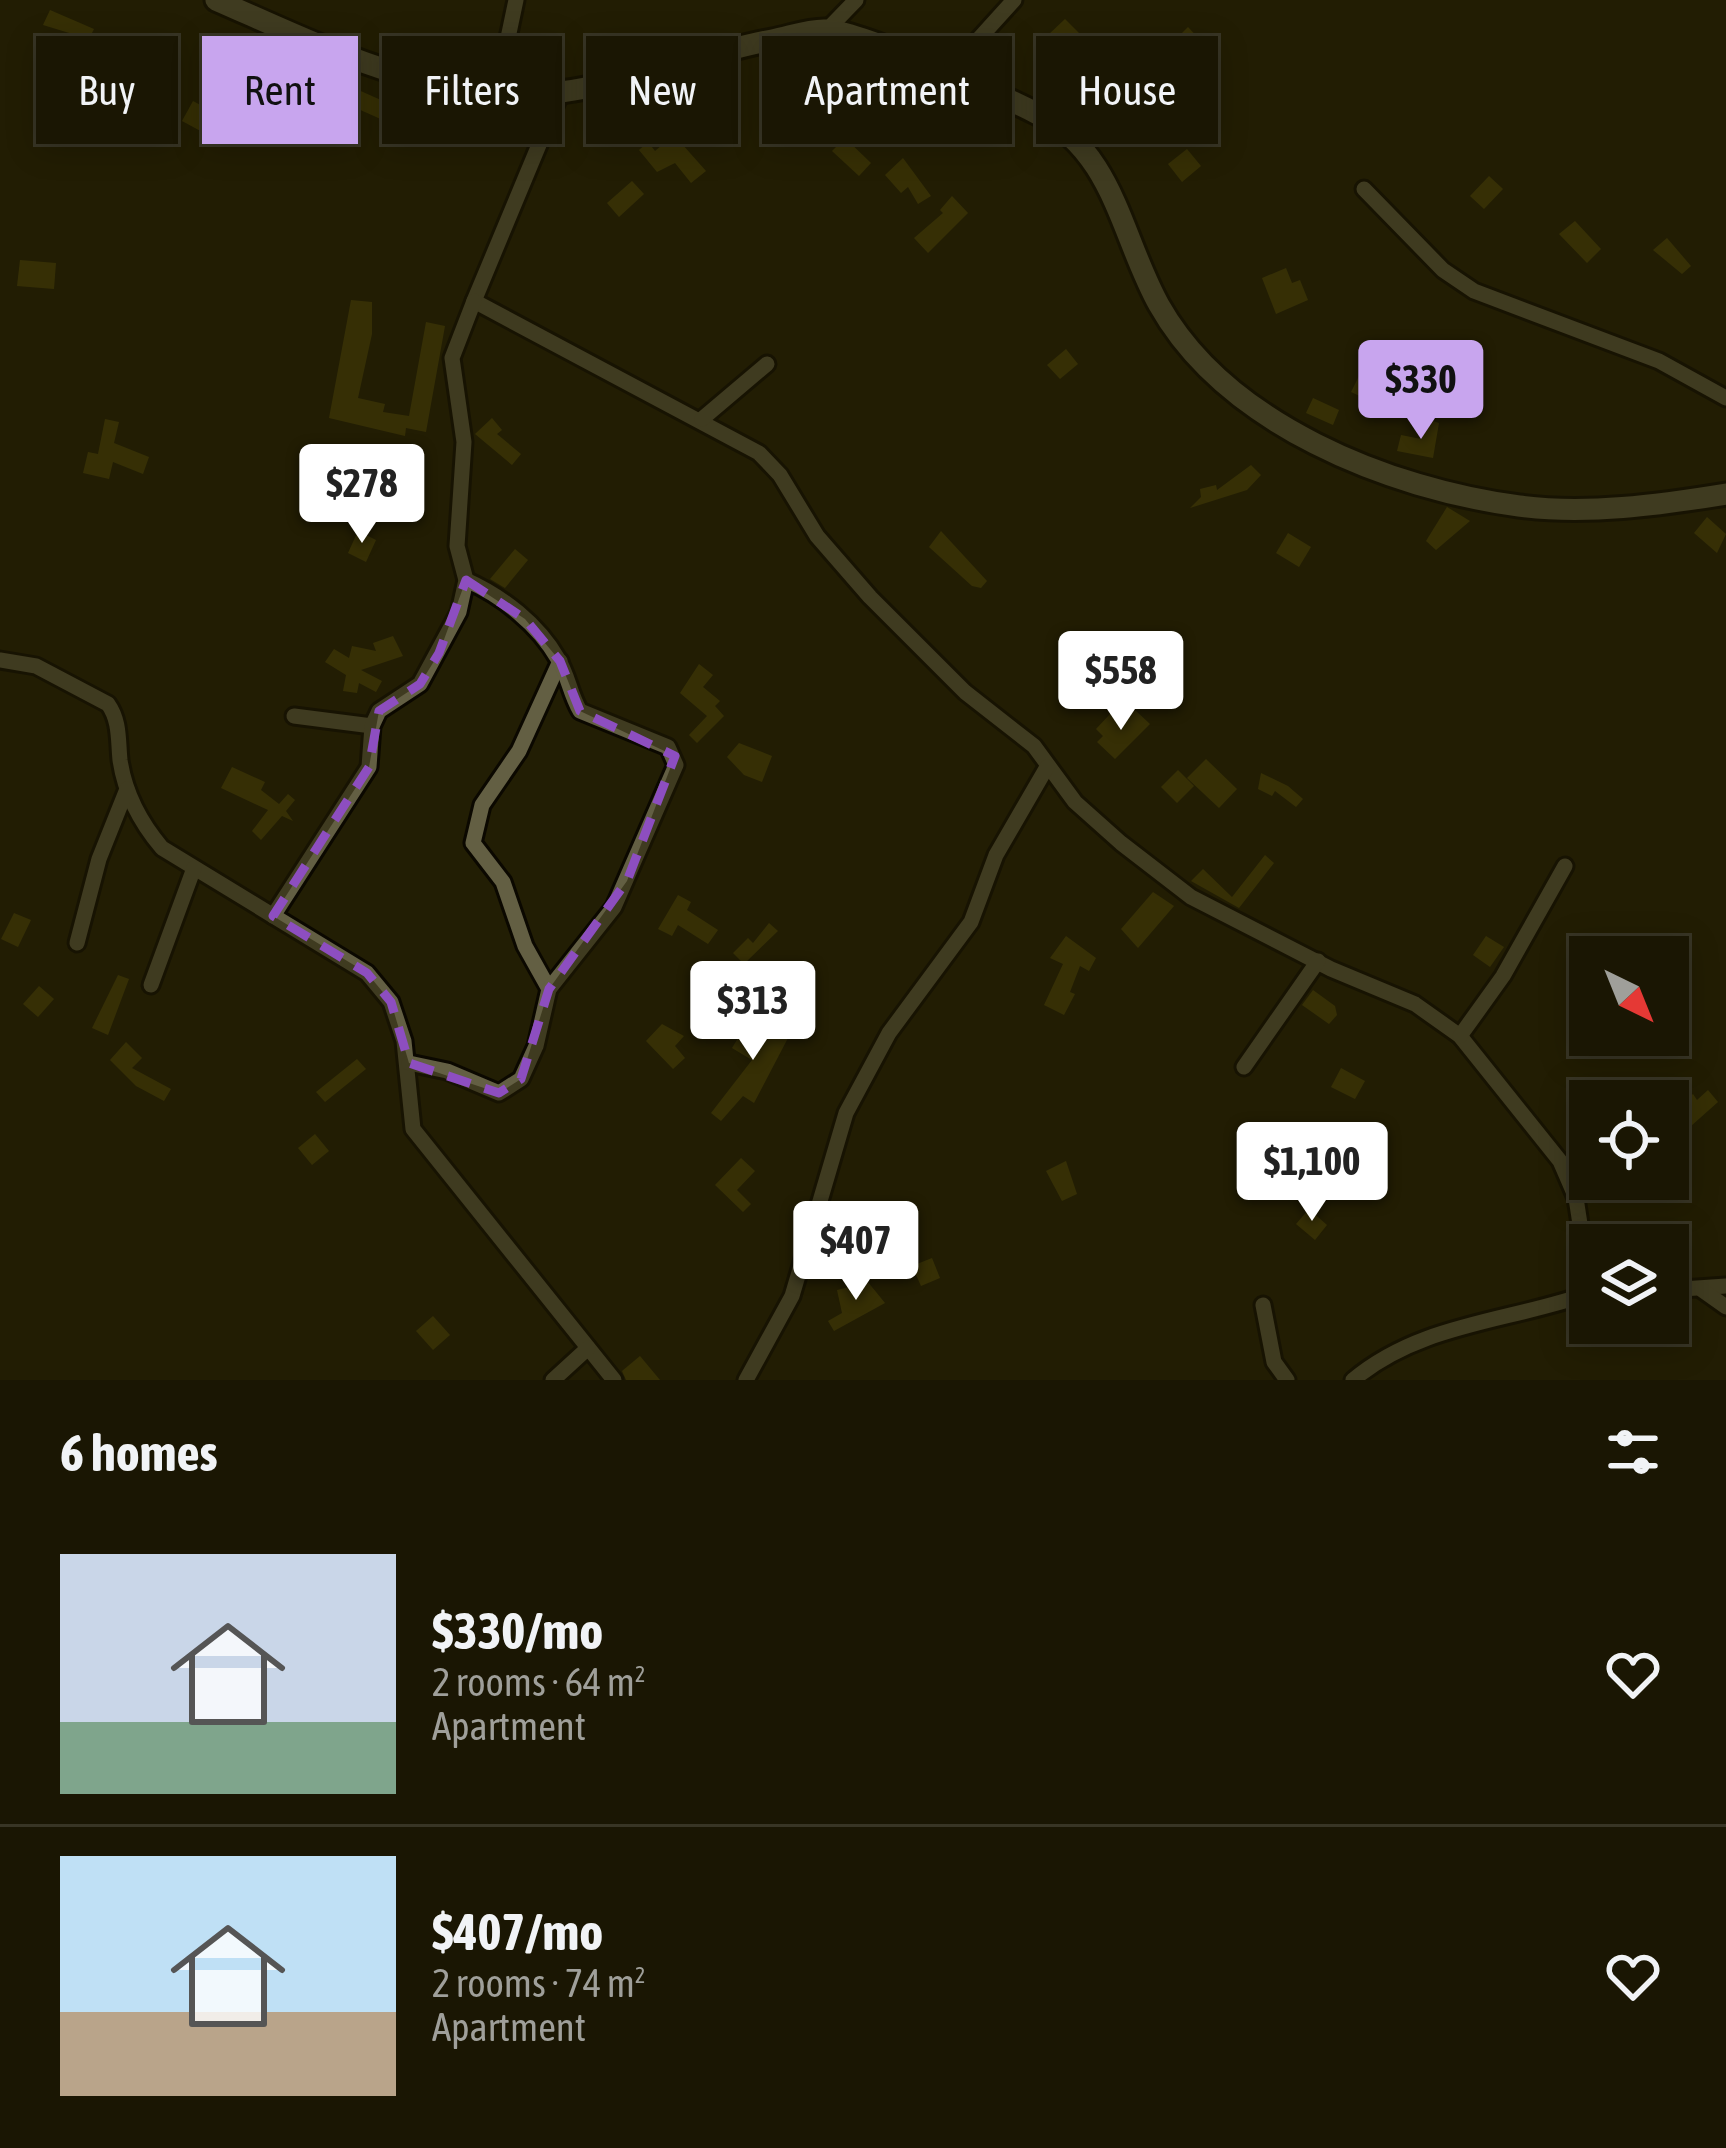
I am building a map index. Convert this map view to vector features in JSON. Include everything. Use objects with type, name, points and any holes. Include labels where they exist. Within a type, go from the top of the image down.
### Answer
[{"type":"street","points":[[216,0],[308,42],[382,68]]},
{"type":"street","points":[[508,36],[516,0]]},
{"type":"street","points":[[827,29],[856,0]]},
{"type":"street","points":[[981,36],[1014,0]]},
{"type":"street","points":[[562,92],[718,50],[827,29],[846,36]]},
{"type":"street","points":[[1012,103],[1077,139],[1102,175],[1158,304],[1208,373],[1301,438],[1432,484],[1519,506],[1588,508],[1726,494]]},
{"type":"street","points":[[273,916],[369,767],[372,727],[386,704],[420,684],[452,629],[466,580],[457,547],[464,442],[452,358],[539,144]]},
{"type":"street","points":[[1364,189],[1443,270],[1474,291],[1659,361],[1726,398]]},
{"type":"street","points":[[474,302],[702,419],[770,464],[818,536],[870,597],[964,692],[1034,746],[1075,802],[1191,897],[1414,1004],[1460,1036],[1560,1162],[1576,1198],[1580,1224]]},
{"type":"street","points":[[702,419],[767,364]]},
{"type":"street","points":[[409,1063],[447,1071],[499,1093],[521,1079],[536,1046],[549,989],[614,908],[676,765],[668,747],[580,711],[560,661],[496,593],[466,580]]},
{"type":"street","points":[[0,660],[36,667],[108,704],[115,715],[127,789],[142,825],[162,848],[367,973],[391,1002],[409,1063],[413,1129],[614,1380]]},
{"type":"street","points":[[549,989],[525,946],[503,882],[473,843],[482,805],[519,752],[560,661]]},
{"type":"street","points":[[294,716],[372,727]]},
{"type":"street","points":[[746,1380],[792,1296],[846,1113],[889,1033],[971,922],[996,855],[1047,767]]},
{"type":"street","points":[[77,944],[98,860],[127,789]]},
{"type":"street","points":[[1460,1036],[1503,976],[1565,866]]},
{"type":"street","points":[[151,986],[194,868]]},
{"type":"street","points":[[1244,1067],[1318,961]]},
{"type":"street","points":[[1689,1290],[1726,1286]]},
{"type":"street","points":[[1702,1290],[1726,1307]]},
{"type":"street","points":[[1353,1380],[1411,1341],[1537,1312],[1569,1299]]},
{"type":"street","points":[[1263,1305],[1274,1362],[1287,1380]]},
{"type":"street","points":[[553,1380],[588,1348]]},
{"type":"highlighted area","points":[[466,580],[525,619],[560,661],[580,711],[675,756],[627,881],[549,989],[521,1079],[499,1093],[409,1063],[391,1002],[367,973],[273,916],[369,767],[379,711],[420,684],[439,653]]},
{"type":"building","points":[[50,10],[94,29],[90,36],[79,36],[43,25]]},
{"type":"building","points":[[1065,19],[1082,36],[1047,36]]},
{"type":"building","points":[[358,90],[382,101],[382,120],[358,109]]},
{"type":"building","points":[[193,101],[202,106],[202,132],[182,121]]},
{"type":"building","points":[[650,144],[655,151],[663,144],[682,144],[706,171],[691,183],[675,163],[657,172],[639,150]]},
{"type":"building","points":[[839,144],[851,144],[871,163],[859,176],[832,151]]},
{"type":"building","points":[[1187,149],[1201,166],[1182,182],[1168,164]]},
{"type":"building","points":[[903,158],[931,196],[918,204],[908,187],[901,193],[885,175]]},
{"type":"building","points":[[1489,176],[1503,189],[1484,209],[1470,196]]},
{"type":"building","points":[[632,181],[644,194],[619,217],[607,203]]},
{"type":"building","points":[[952,196],[968,213],[928,253],[914,238],[943,213],[940,210]]},
{"type":"building","points":[[1575,221],[1601,249],[1587,263],[1559,234]]},
{"type":"building","points":[[1667,238],[1691,266],[1682,274],[1653,250]]},
{"type":"building","points":[[20,260],[56,263],[54,289],[17,286]]},
{"type":"building","points":[[1286,268],[1292,283],[1300,280],[1308,300],[1276,314],[1262,278]]},
{"type":"building","points":[[351,300],[372,302],[372,334],[358,398],[385,404],[383,412],[409,416],[426,322],[445,326],[426,432],[406,428],[405,436],[329,418]]},
{"type":"building","points":[[1066,349],[1078,364],[1060,379],[1047,365]]},
{"type":"building","points":[[1360,374],[1388,387],[1379,405],[1351,392]]},
{"type":"building","points":[[1313,398],[1339,410],[1333,425],[1306,413]]},
{"type":"building","points":[[492,418],[502,430],[497,434],[521,454],[512,465],[475,434]]},
{"type":"building","points":[[105,419],[119,422],[114,443],[149,457],[143,474],[113,462],[109,479],[83,473],[88,452],[98,454]]},
{"type":"building","points":[[1427,419],[1439,423],[1433,458],[1397,451],[1401,435],[1421,439]]},
{"type":"building","points":[[1251,465],[1261,475],[1247,490],[1190,508],[1201,497],[1200,489],[1216,485],[1217,490]]},
{"type":"building","points":[[1447,507],[1470,521],[1436,550],[1426,541]]},
{"type":"building","points":[[1707,517],[1726,534],[1717,553],[1694,533]]},
{"type":"building","points":[[358,531],[376,540],[366,562],[348,553]]},
{"type":"building","points":[[941,531],[987,581],[981,588],[972,586],[929,547]]},
{"type":"building","points":[[1288,533],[1311,547],[1299,567],[1276,553]]},
{"type":"building","points":[[515,549],[528,560],[505,588],[490,579]]},
{"type":"building","points":[[393,636],[403,656],[361,670],[382,681],[376,692],[359,683],[357,693],[343,691],[346,675],[325,662],[334,649],[349,658],[352,646],[376,651],[373,643]]},
{"type":"building","points":[[699,664],[713,675],[703,687],[720,701],[715,706],[724,716],[697,743],[689,735],[707,716],[680,693]]},
{"type":"building","points":[[1135,710],[1150,724],[1115,759],[1097,742],[1103,736],[1096,729],[1111,713],[1122,723]]},
{"type":"building","points":[[739,743],[772,756],[762,782],[744,775],[727,757]]},
{"type":"building","points":[[1206,759],[1237,789],[1219,808],[1187,778]]},
{"type":"building","points":[[232,767],[265,782],[261,790],[279,804],[288,794],[295,800],[286,811],[293,821],[282,816],[261,840],[252,831],[268,810],[221,788]]},
{"type":"building","points":[[1178,770],[1194,786],[1177,803],[1161,787]]},
{"type":"building","points":[[1261,773],[1303,799],[1296,807],[1275,791],[1272,796],[1258,789]]},
{"type":"building","points":[[1265,855],[1274,863],[1239,908],[1191,881],[1203,869],[1232,897]]},
{"type":"building","points":[[1153,892],[1174,906],[1138,948],[1121,929]]},
{"type":"building","points":[[678,895],[691,902],[687,910],[718,930],[708,944],[678,925],[672,936],[658,929]]},
{"type":"building","points":[[14,913],[31,920],[18,947],[1,939]]},
{"type":"building","points":[[769,923],[778,931],[744,964],[733,953],[748,938],[753,943]]},
{"type":"building","points":[[1066,936],[1096,958],[1089,971],[1080,966],[1070,992],[1075,994],[1064,1015],[1044,1005],[1063,964],[1050,958]]},
{"type":"building","points":[[1486,936],[1504,947],[1490,967],[1473,955]]},
{"type":"building","points":[[118,975],[129,979],[108,1035],[92,1028]]},
{"type":"building","points":[[39,986],[54,999],[38,1017],[23,1004]]},
{"type":"building","points":[[1313,990],[1335,1006],[1337,1015],[1329,1024],[1302,1005]]},
{"type":"building","points":[[752,1015],[788,1038],[754,1103],[743,1096],[721,1121],[711,1113],[752,1060],[732,1048]]},
{"type":"building","points":[[662,1024],[684,1036],[675,1046],[685,1058],[673,1069],[646,1041]]},
{"type":"building","points":[[126,1042],[142,1058],[132,1068],[171,1089],[164,1101],[136,1086],[110,1060]]},
{"type":"building","points":[[357,1059],[366,1069],[325,1102],[316,1092]]},
{"type":"building","points":[[1341,1068],[1365,1081],[1355,1099],[1331,1087]]},
{"type":"building","points":[[1708,1090],[1718,1102],[1691,1126],[1689,1098],[1693,1094],[1697,1100]]},
{"type":"building","points":[[315,1134],[329,1151],[312,1165],[298,1148]]},
{"type":"building","points":[[741,1158],[755,1171],[737,1190],[751,1204],[743,1212],[715,1185]]},
{"type":"building","points":[[1066,1161],[1077,1194],[1062,1201],[1046,1171]]},
{"type":"building","points":[[1309,1209],[1327,1225],[1315,1240],[1296,1224]]},
{"type":"building","points":[[932,1258],[940,1278],[921,1286],[912,1266]]},
{"type":"building","points":[[863,1276],[885,1303],[834,1331],[828,1321],[842,1313],[837,1290],[854,1286]]},
{"type":"building","points":[[433,1316],[450,1335],[433,1350],[416,1331]]},
{"type":"building","points":[[640,1356],[660,1380],[626,1380],[622,1371]]}]
